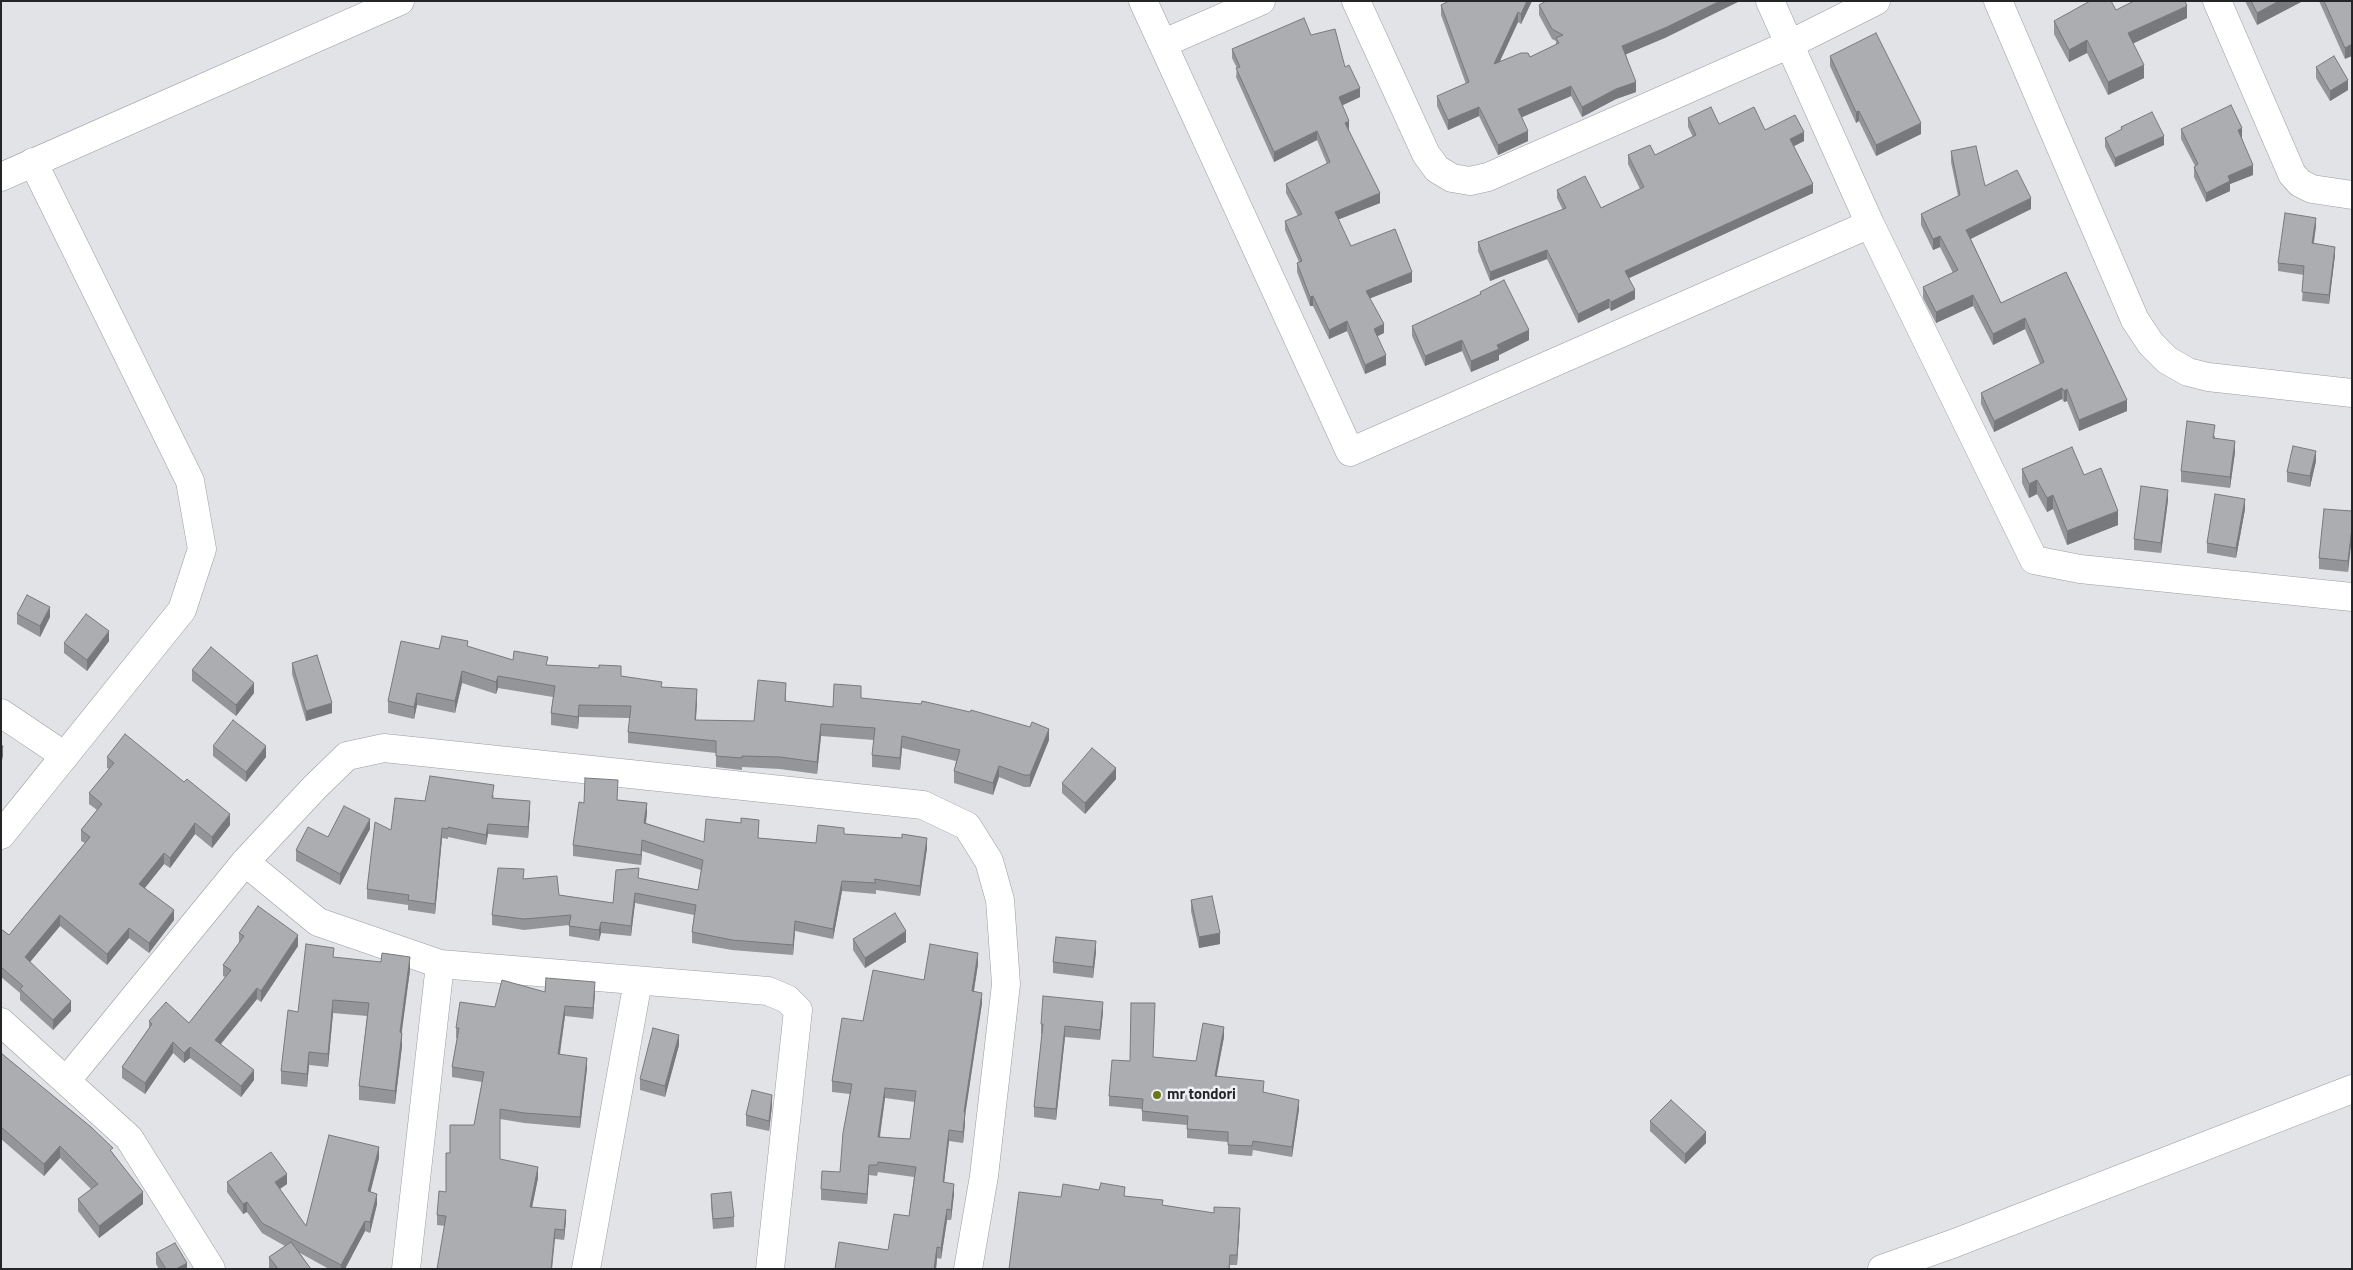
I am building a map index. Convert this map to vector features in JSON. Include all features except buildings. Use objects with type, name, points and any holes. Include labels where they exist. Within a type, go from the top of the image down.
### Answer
[{"type":"street","points":[[1,177],[400,1]]},
{"type":"street","points":[[1143,1],[1164,43],[1350,452],[1870,224]]},
{"type":"street","points":[[1164,43],[1261,1]]},
{"type":"street","points":[[1356,1],[1426,154],[1437,168],[1452,178],[1470,181],[1488,177],[1790,44],[1876,1]]},
{"type":"street","points":[[1770,1],[1870,224],[2034,560],[2080,569],[2352,597]]},
{"type":"street","points":[[1998,1],[2135,320],[2151,344],[2167,360],[2188,372],[2208,377],[2352,393]]},
{"type":"street","points":[[2217,1],[2292,174],[2300,183],[2312,189],[2352,195]]},
{"type":"street","points":[[1,835],[182,610],[202,549],[190,481],[33,162]]},
{"type":"street","points":[[1,714],[65,756]]},
{"type":"street","points":[[67,1080],[244,862],[347,756],[384,748],[923,805],[967,826],[989,861],[1000,900],[1006,984],[984,1176],[968,1269]]},
{"type":"street","points":[[244,862],[318,922],[440,964],[768,991],[787,999],[798,1010],[770,1269]]},
{"type":"street","points":[[406,1269],[440,964]]},
{"type":"street","points":[[586,1269],[638,981]]},
{"type":"street","points":[[1,1022],[129,1138],[211,1269]]},
{"type":"street","points":[[1882,1269],[1955,1243],[2352,1089]]},
{"type":"place","name":"mr tondori","points":[[1157,1095]]}]
